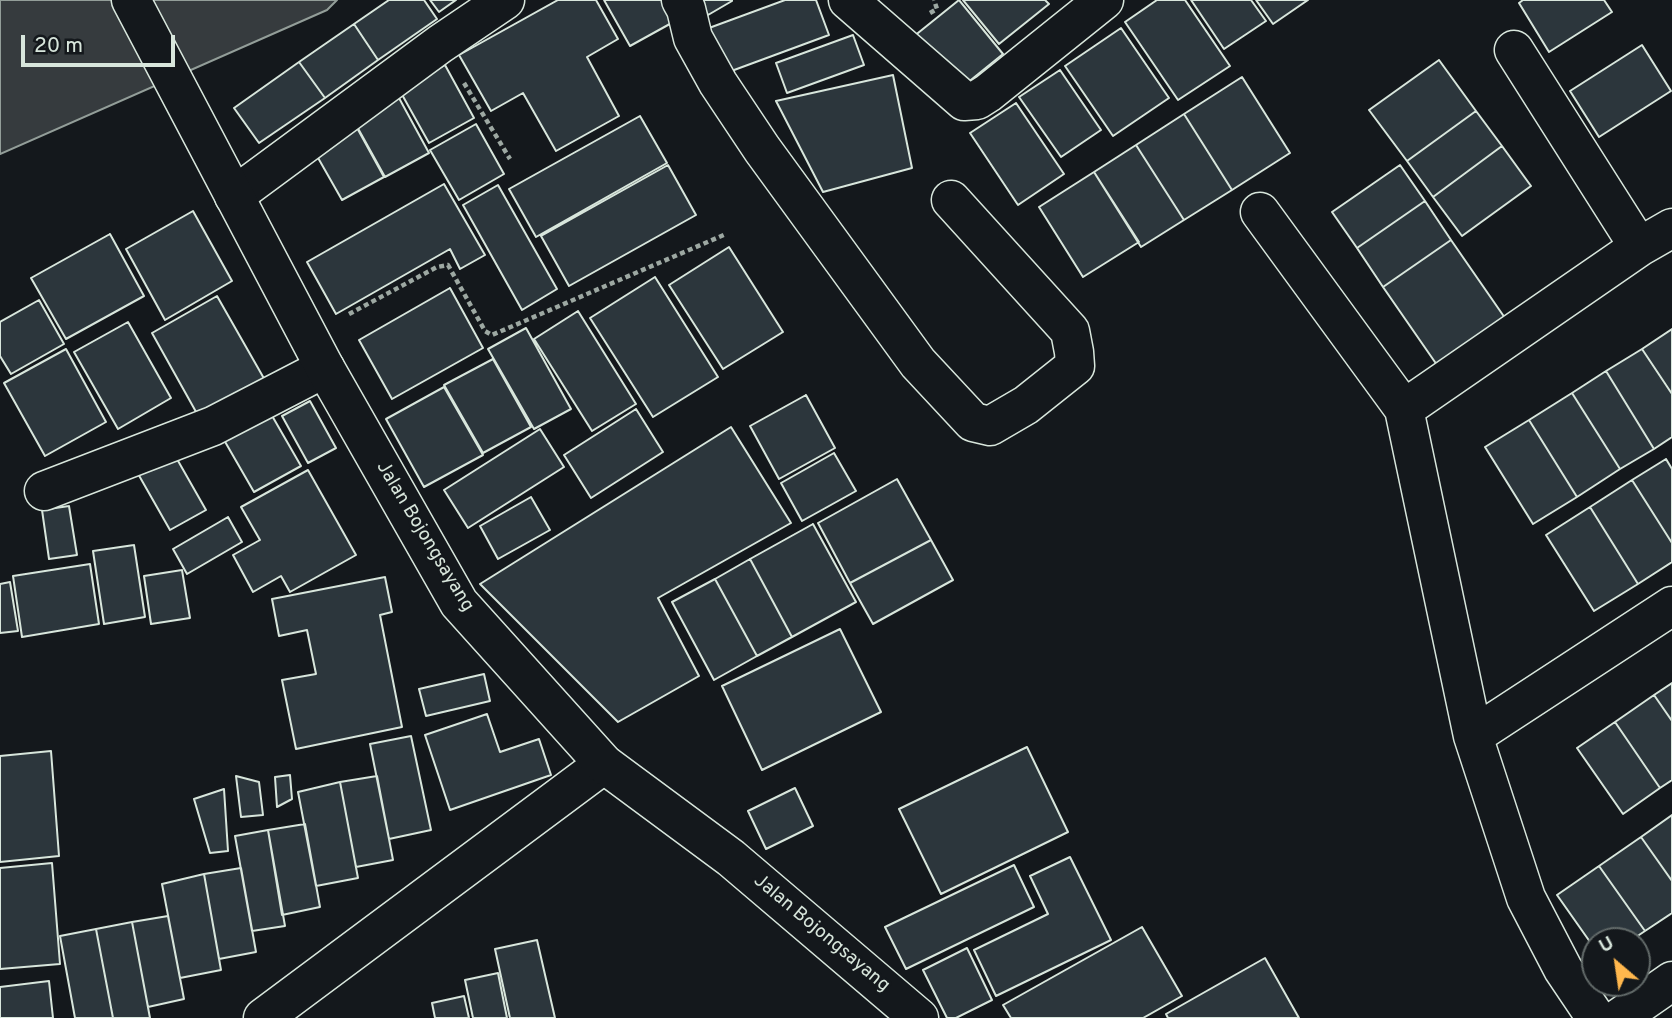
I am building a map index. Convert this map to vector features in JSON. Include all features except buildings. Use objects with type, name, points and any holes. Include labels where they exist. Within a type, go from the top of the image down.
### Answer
[{"type":"street","name":"Jalan Bojongsayang","points":[[131,0],[316,352],[459,603],[604,765],[731,858],[919,1018]]},
{"type":"street","points":[[229,186],[505,0]]},
{"type":"street","points":[[681,0],[686,9],[692,38],[762,149],[918,363],[972,422],[990,426],[1026,405],[1075,366],[1074,352],[1070,331],[951,200]]},
{"type":"street","points":[[848,0],[964,101],[977,100],[988,93],[1104,0]]},
{"type":"street","points":[[1514,50],[1639,247]]},
{"type":"street","points":[[1260,212],[1404,409],[1473,736],[1526,898],[1563,969],[1596,1018]]},
{"type":"street","points":[[1404,409],[1639,247],[1672,228]]},
{"type":"street","points":[[44,491],[213,426],[316,352]]},
{"type":"street","points":[[1473,736],[1672,606]]},
{"type":"street","points":[[263,1018],[604,765]]},
{"type":"street","points":[[1619,1018],[1672,981]]},
{"type":"path","points":[[440,44],[510,159]]},
{"type":"path","points":[[316,352],[437,267],[447,265],[485,331],[492,335],[726,234]]},
{"type":"shaded area","points":[[0,0],[337,0],[327,10],[0,154]]}]
